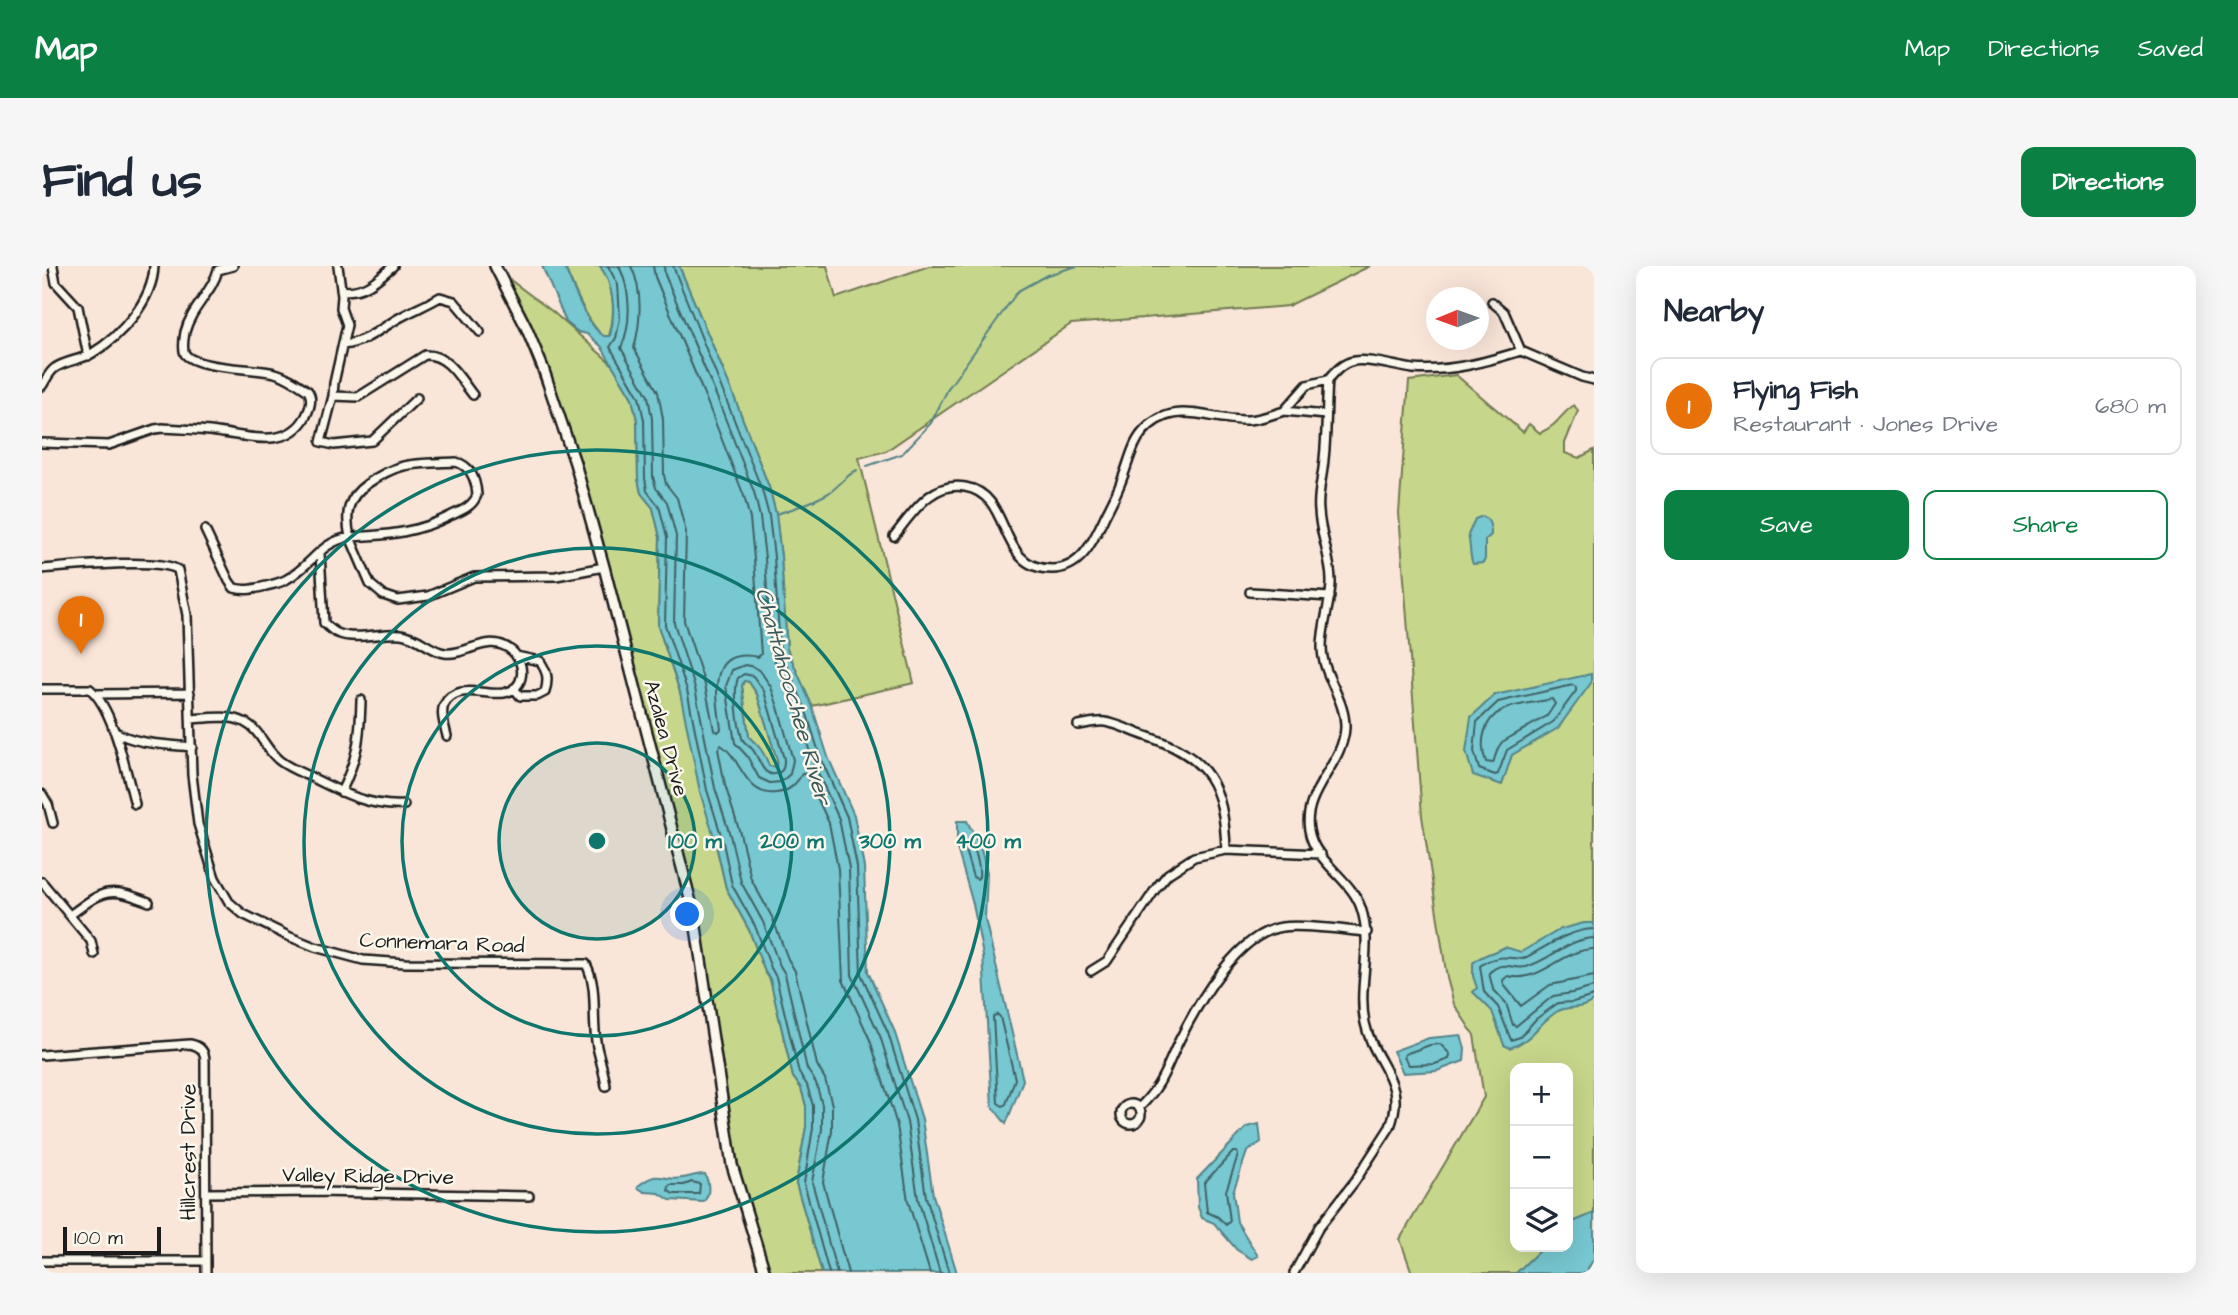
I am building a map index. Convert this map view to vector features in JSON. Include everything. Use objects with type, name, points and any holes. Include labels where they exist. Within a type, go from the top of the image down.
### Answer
[{"type":"street","points":[[53,266],[56,283],[78,307],[88,356]]},
{"type":"street","points":[[42,386],[56,367],[88,356],[121,329],[143,301],[152,283],[154,266]]},
{"type":"street","points":[[42,443],[109,445],[163,428],[217,432],[251,439],[270,438],[287,434],[299,426],[310,405],[311,395],[308,391],[278,374],[209,364],[185,354],[185,332],[190,318],[214,282],[218,270],[233,266]]},
{"type":"street","points":[[338,266],[341,308],[347,325],[321,442],[334,445],[372,440],[417,398]]},
{"type":"street","points":[[341,290],[350,292],[362,289],[393,266]]},
{"type":"street","name":"Azalea Drive","points":[[495,266],[543,368],[575,463],[604,567],[694,914],[732,1165],[765,1273]]},
{"type":"street","points":[[343,345],[356,344],[369,338],[440,297],[454,301],[480,332]]},
{"type":"street","points":[[1492,302],[1504,312],[1521,351]]},
{"type":"street","points":[[1284,411],[1307,386],[1328,380],[1340,367],[1356,360],[1403,368],[1447,369],[1486,362],[1521,351],[1594,380]]},
{"type":"street","points":[[333,396],[358,397],[425,355],[444,359],[473,395]]},
{"type":"street","points":[[1294,1273],[1319,1227],[1355,1181],[1390,1127],[1396,1095],[1370,1040],[1363,1013],[1367,932],[1361,906],[1354,892],[1321,854],[1309,832],[1308,818],[1315,795],[1338,754],[1345,730],[1343,706],[1329,673],[1322,647],[1330,597],[1330,564],[1318,510],[1325,458],[1328,380]]},
{"type":"street","points":[[894,536],[930,495],[948,488],[967,487],[988,498],[998,513],[1011,545],[1022,559],[1042,568],[1064,567],[1078,559],[1091,545],[1121,484],[1136,442],[1152,424],[1181,412],[1248,420],[1265,418],[1284,411],[1326,415]]},
{"type":"street","points":[[205,530],[234,588],[245,590],[287,580],[327,544],[336,540],[350,537],[408,532],[438,522],[470,506],[477,495],[470,470],[456,462],[398,466],[357,491],[350,500],[346,521],[350,537],[370,584],[383,595],[398,600],[428,596],[474,577],[556,576],[604,567]]},
{"type":"street","points":[[320,553],[324,623],[335,633],[403,634],[423,641],[442,653],[489,643],[501,645],[516,656],[540,661],[547,673],[545,692],[537,696],[520,696],[514,688]]},
{"type":"street","name":"Connemara Road","points":[[42,569],[95,565],[166,565],[178,570],[187,614],[194,797],[204,844],[220,890],[229,902],[243,914],[315,947],[363,960],[586,964],[594,989],[593,1016],[606,1086]]},
{"type":"street","points":[[1250,592],[1330,597]]},
{"type":"street","points":[[447,736],[444,704],[451,697],[465,691],[505,693],[514,688],[522,673],[516,656]]},
{"type":"street","points":[[42,689],[90,689],[97,696],[114,731],[135,804]]},
{"type":"street","points":[[97,696],[190,696]]},
{"type":"street","points":[[341,792],[358,750],[361,699]]},
{"type":"street","points":[[191,719],[231,718],[245,722],[256,730],[269,751],[280,761],[341,792],[374,804],[404,805]]},
{"type":"street","points":[[1078,725],[1104,722],[1171,744],[1193,759],[1218,792],[1225,822],[1226,850]]},
{"type":"street","points":[[114,731],[139,741],[191,747]]},
{"type":"street","points":[[42,793],[53,822]]},
{"type":"street","points":[[1091,971],[1107,961],[1168,874],[1194,857],[1226,850],[1321,854]]},
{"type":"street","points":[[42,883],[92,941],[94,954]]},
{"type":"street","points":[[70,915],[94,897],[106,892],[128,894],[149,902]]},
{"type":"street","points":[[1139,1108],[1162,1081],[1195,1011],[1248,942],[1282,927],[1367,932]]},
{"type":"street","name":"Hillcrest Drive","points":[[42,1055],[185,1044],[197,1046],[202,1051],[205,1058],[206,1273]]},
{"type":"street","name":"Valley Ridge Drive","points":[[206,1193],[529,1196]]},
{"type":"street","points":[[42,1261],[206,1261]]},
{"type":"green space","points":[[564,266],[600,266],[611,290],[613,318],[609,336],[602,336],[590,320]]},
{"type":"green space","points":[[679,266],[827,266],[836,298],[929,266],[1370,266],[1288,306],[1071,324],[886,451],[859,458],[914,683],[812,706],[787,649],[781,557],[776,514],[769,487]]},
{"type":"green space","points":[[497,270],[553,312],[612,364],[632,398],[637,420],[638,479],[641,493],[653,508],[660,537],[658,626],[680,692],[726,888],[749,930],[770,979],[793,1077],[801,1088],[806,1106],[806,1127],[796,1183],[822,1273],[769,1273],[743,1189],[706,997],[671,839],[566,445]]},
{"type":"green space","points":[[1456,375],[1523,432],[1529,424],[1540,433],[1547,430],[1574,405],[1578,411],[1565,443],[1565,453],[1579,458],[1594,450],[1594,1273],[1412,1273],[1400,1239],[1484,1097],[1474,1035],[1454,1004],[1447,978],[1422,816],[1399,513],[1409,381]]},
{"type":"green space","points":[[744,680],[749,682],[757,694],[777,760],[776,767],[769,766],[761,750],[749,737],[742,686]]},
{"type":"water","name":"Chattahoochee River","points":[[542,266],[564,266],[591,323],[604,336],[610,336],[612,300],[608,282],[600,266],[679,266],[731,389],[769,487],[776,514],[787,649],[812,706],[828,757],[854,815],[864,867],[868,972],[894,1030],[922,1119],[933,1195],[957,1273],[822,1273],[796,1183],[806,1127],[806,1106],[801,1088],[793,1077],[770,979],[749,930],[726,888],[700,792],[680,692],[658,626],[660,537],[653,508],[641,493],[638,479],[637,420],[632,398],[601,346],[566,322]],"holes":[[[744,681],[749,682],[757,694],[777,760],[776,767],[769,766],[766,757],[749,737],[742,686]]]},
{"type":"water","points":[[1483,516],[1490,524],[1491,535],[1485,540],[1483,563],[1473,564],[1468,535],[1475,519]]},
{"type":"water","points":[[1591,674],[1591,683],[1558,728],[1512,755],[1502,785],[1473,775],[1466,752],[1471,717],[1495,695]]},
{"type":"water","points":[[957,821],[967,821],[980,846],[987,872],[985,919],[1023,1080],[1006,1124],[992,1106],[983,956],[973,904],[957,848]]},
{"type":"water","points":[[1594,923],[1594,1000],[1584,1006],[1558,1011],[1518,1045],[1510,1048],[1504,1045],[1492,1011],[1473,992],[1477,988],[1473,963],[1505,947],[1521,952],[1561,929]]},
{"type":"water","points":[[1461,1035],[1465,1048],[1464,1061],[1437,1071],[1403,1073],[1393,1051],[1429,1038]]},
{"type":"water","points":[[1259,1124],[1261,1142],[1247,1152],[1233,1192],[1237,1222],[1258,1256],[1252,1259],[1237,1250],[1214,1223],[1202,1218],[1198,1207],[1197,1179],[1247,1127]]},
{"type":"water","points":[[705,1174],[708,1189],[703,1202],[670,1200],[659,1193],[645,1192],[638,1188],[651,1178],[675,1179]]},
{"type":"water","points":[[1594,1213],[1594,1259],[1588,1268],[1589,1273],[1516,1273],[1538,1252],[1573,1252],[1573,1222]]},
{"type":"waterway","points":[[867,466],[902,454],[931,423],[949,387],[1018,291],[1047,275],[1077,266]]},
{"type":"waterway","points":[[776,514],[827,494],[857,470]]},
{"type":"place","name":"Flying Fish","points":[[81,654]]}]
